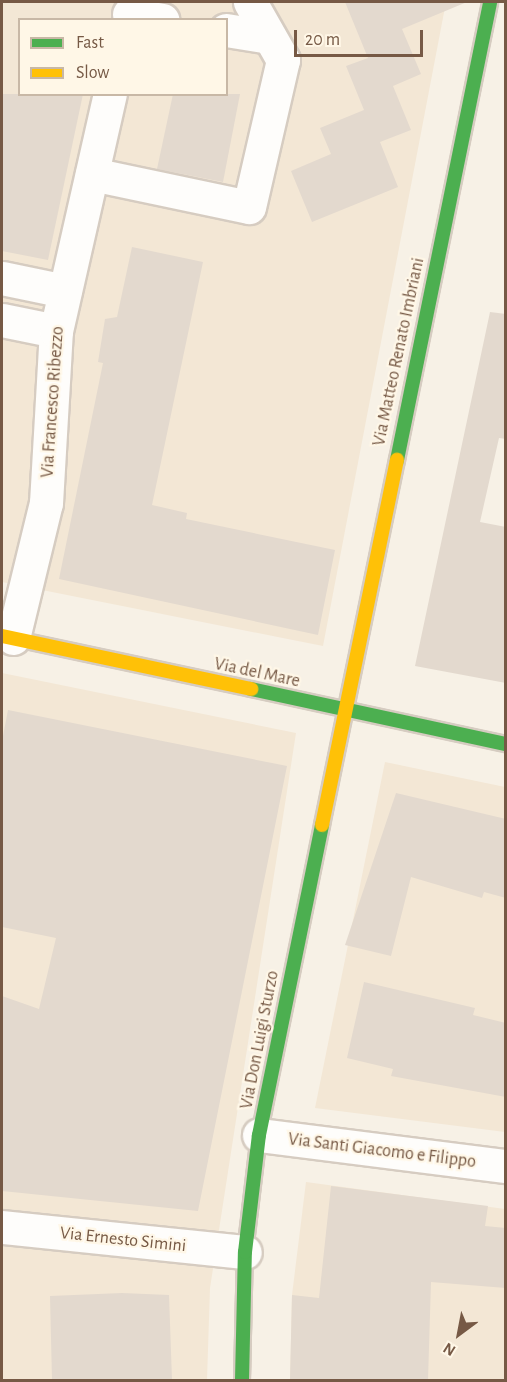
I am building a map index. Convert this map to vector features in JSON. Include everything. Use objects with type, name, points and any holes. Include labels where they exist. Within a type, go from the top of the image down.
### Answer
[{"type":"street","points":[[92,174],[249,207],[283,60],[250,2]]},
{"type":"street","name":"Via Matteo Renato Imbriani","points":[[343,710],[490,2]]},
{"type":"street","points":[[130,12],[154,18]]},
{"type":"street","points":[[228,30],[269,37]]},
{"type":"street","name":"Via Francesco Ribezzo","points":[[7,637],[46,503],[56,331],[110,96]]},
{"type":"street","points":[[2,278],[65,291]]},
{"type":"street","points":[[2,321],[56,331]]},
{"type":"street","name":"Via del Mare","points":[[7,637],[506,744]]},
{"type":"street","name":"Via Don Luigi Sturzo","points":[[242,1380],[245,1252],[259,1135],[343,710]]},
{"type":"street","name":"Via Santi Giacomo e Filippo","points":[[259,1135],[506,1166]]},
{"type":"street","name":"Via Ernesto Simini","points":[[2,1227],[245,1252]]},
{"type":"shaded area","points":[[2,2],[446,2],[323,646],[2,582]]},
{"type":"shaded area","points":[[2,673],[296,733],[210,1288],[207,1380],[2,1380]]},
{"type":"shaded area","points":[[385,762],[505,787],[505,1132],[315,1108]]},
{"type":"shaded area","points":[[306,1182],[505,1209],[505,1380],[290,1380],[292,1295]]},
{"type":"building","points":[[345,2],[467,2],[402,29],[421,74],[393,86],[411,130],[380,142],[398,187],[312,222],[291,171],[331,154],[320,128],[364,110],[346,66],[368,58]]},
{"type":"building","points":[[2,94],[83,96],[48,260],[2,251]]},
{"type":"building","points":[[240,94],[223,182],[157,169],[173,96]]},
{"type":"building","points":[[132,247],[203,262],[152,505],[187,513],[186,519],[335,550],[318,635],[59,579],[103,363],[98,362],[105,319],[117,317]]},
{"type":"building","points":[[490,312],[506,314],[506,439],[499,438],[480,522],[506,527],[506,683],[415,666]]},
{"type":"building","points":[[8,710],[287,766],[198,1211],[2,1191],[2,996],[39,1009],[56,938],[2,927],[2,741]]},
{"type":"building","points":[[396,793],[506,819],[506,898],[484,892],[482,898],[411,877],[391,956],[345,945]]},
{"type":"building","points":[[364,982],[475,1008],[473,1015],[506,1023],[506,1097],[391,1076],[393,1069],[347,1058]]},
{"type":"building","points":[[331,1186],[488,1206],[485,1226],[506,1228],[506,1288],[431,1282],[428,1380],[290,1380],[292,1295],[319,1298]]},
{"type":"building","points":[[122,1293],[169,1295],[172,1380],[52,1380],[50,1296]]},
{"type":"traffic: fast","points":[[397,460],[490,2]]},
{"type":"traffic: fast","points":[[251,689],[506,744]]},
{"type":"traffic: fast","points":[[242,1380],[245,1252],[259,1135],[322,825]]},
{"type":"traffic: slow","points":[[322,825],[397,460]]},
{"type":"traffic: slow","points":[[2,636],[251,689]]}]
